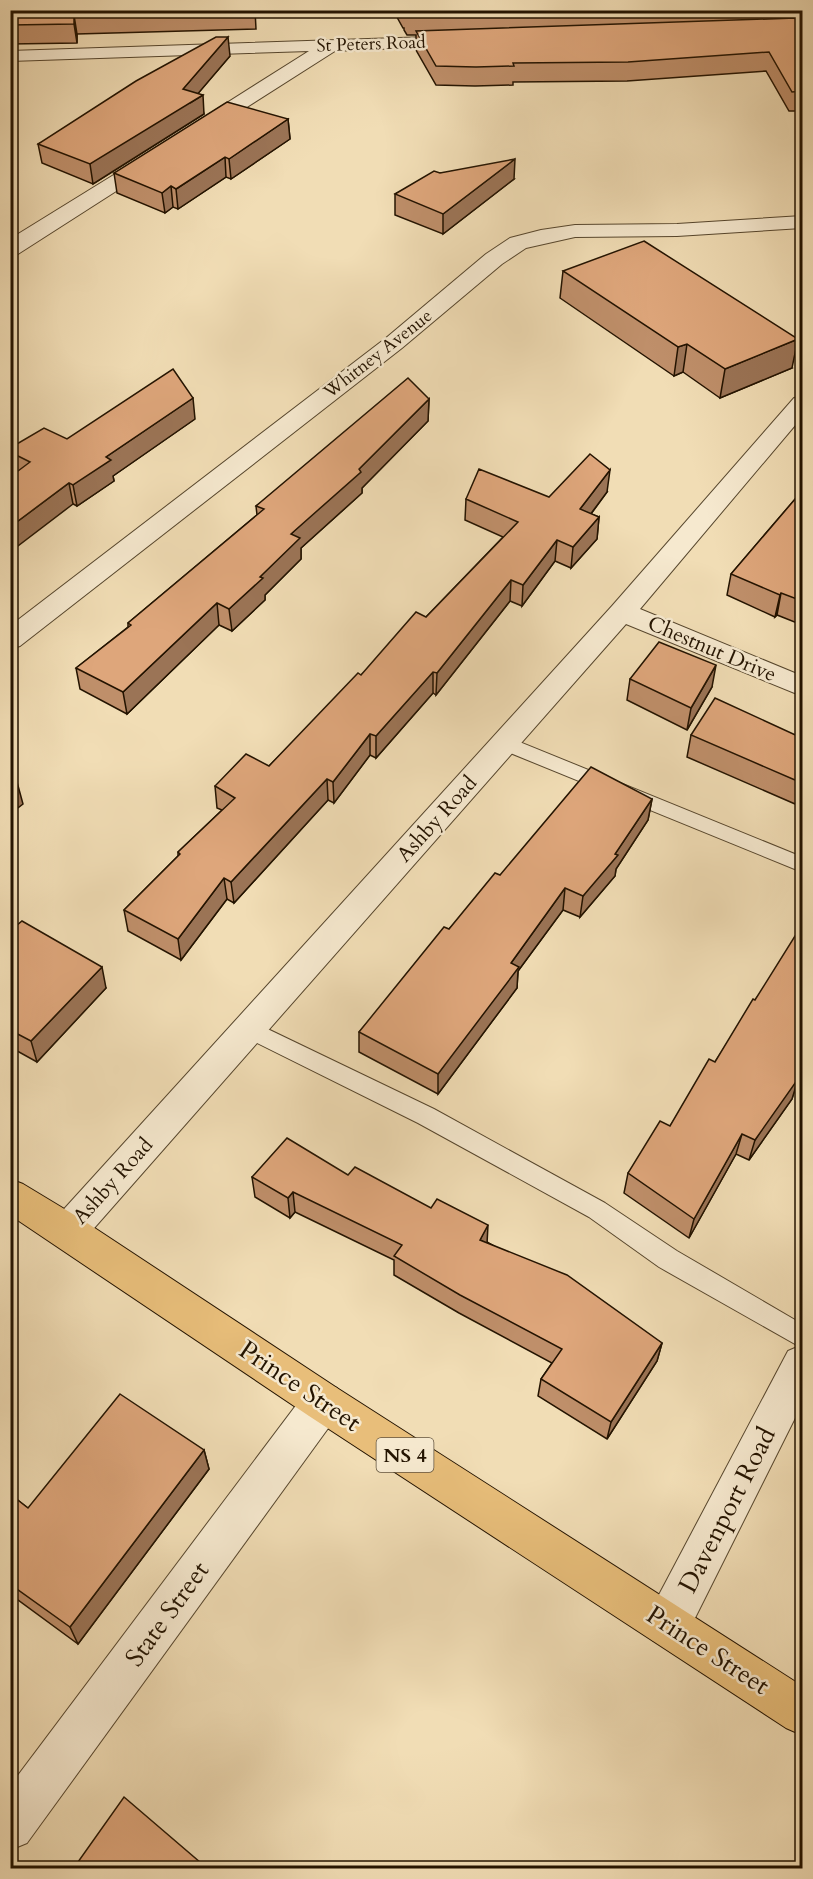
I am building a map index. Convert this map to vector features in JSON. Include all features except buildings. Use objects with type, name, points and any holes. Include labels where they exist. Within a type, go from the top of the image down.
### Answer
[{"type":"main road","name":"Prince Street","points":[[10,1195],[68,1231],[322,1402],[668,1623],[802,1712]]},
{"type":"street","name":"St Peters Road","points":[[10,56],[473,40]]},
{"type":"street","points":[[10,249],[331,45]]},
{"type":"street","name":"Whitney Avenue","points":[[10,640],[394,343],[494,259],[518,243],[541,236],[575,231],[677,230],[802,222]]},
{"type":"street","name":"Ashby Road","points":[[68,1231],[622,612],[802,403]]},
{"type":"street","name":"Chestnut Drive","points":[[622,612],[802,687]]},
{"type":"street","name":"Davenport Road","points":[[668,1623],[802,1364]]},
{"type":"street","name":"State Street","points":[[10,1826],[322,1402]]},
{"type":"lane","points":[[505,743],[802,865]]},
{"type":"lane","points":[[249,1029],[426,1116],[597,1210],[668,1259],[802,1337]]}]
